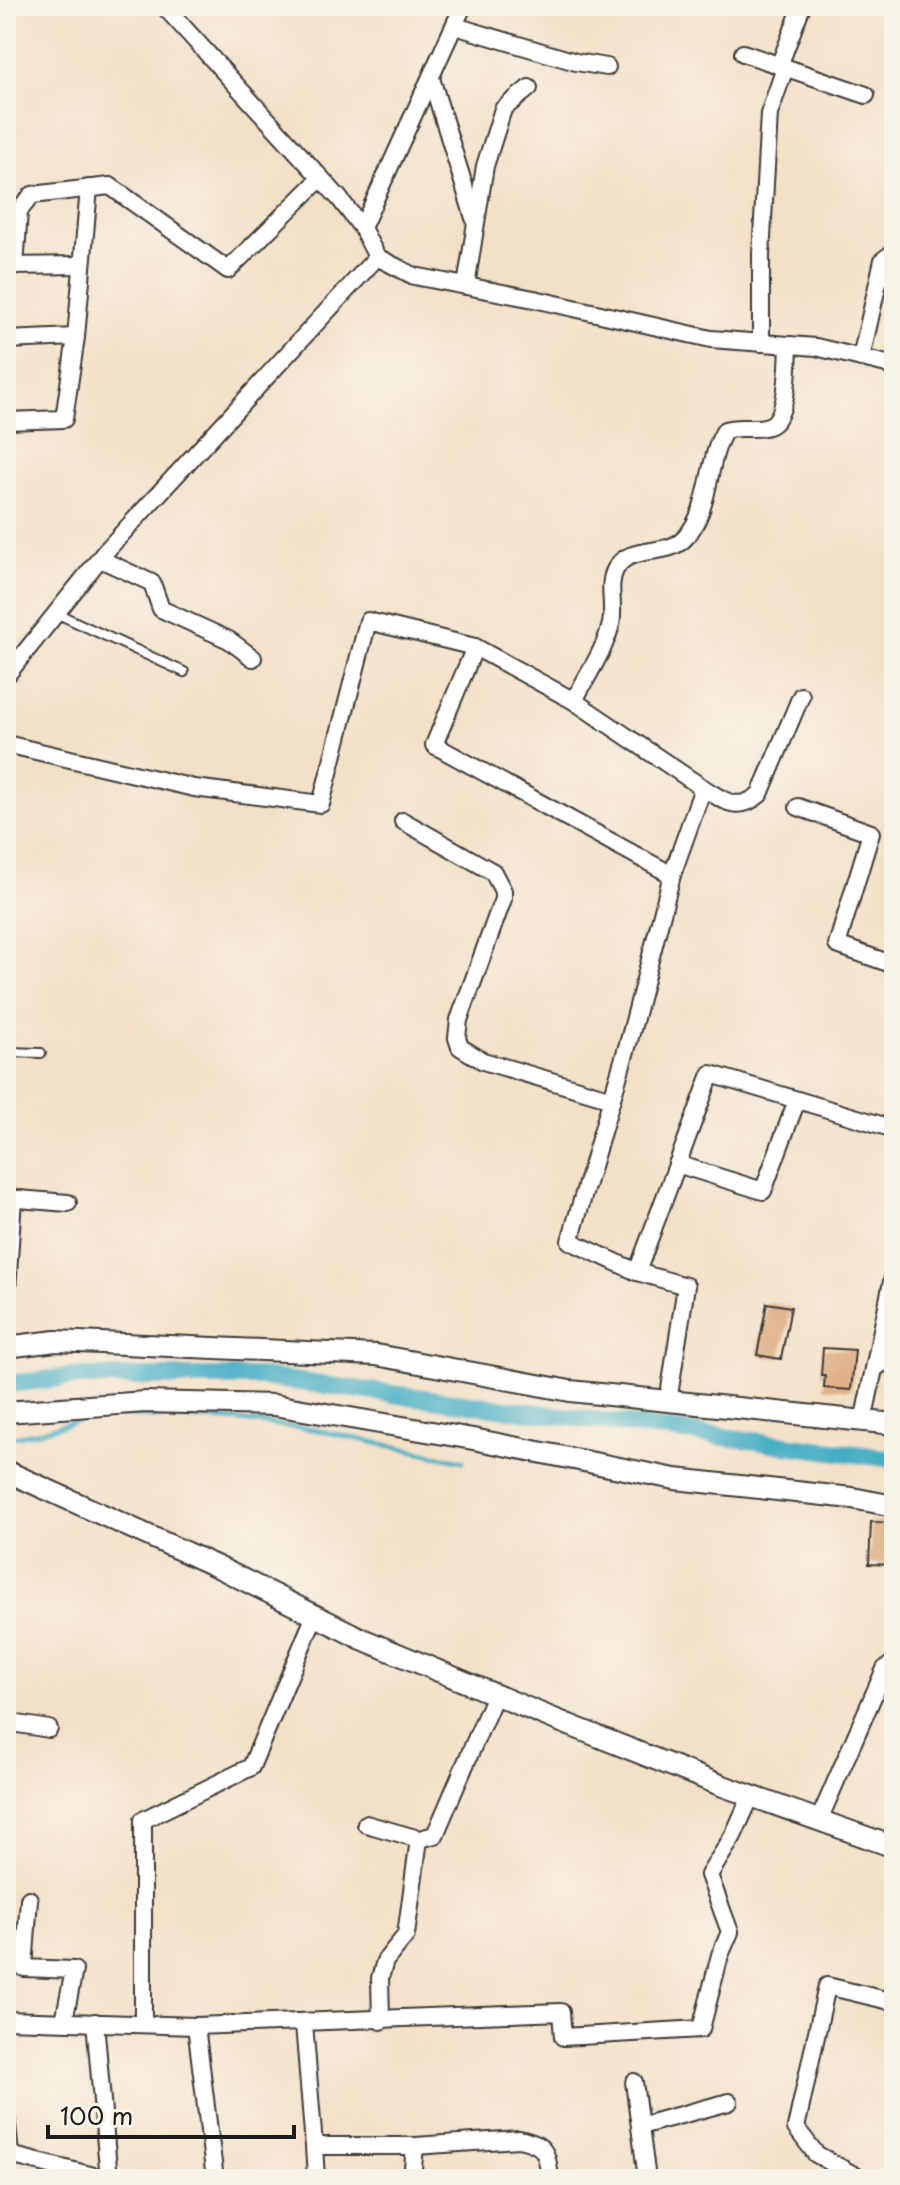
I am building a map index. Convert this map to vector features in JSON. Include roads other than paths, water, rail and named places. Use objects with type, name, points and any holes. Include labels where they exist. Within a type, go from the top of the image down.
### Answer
[{"type":"street","points":[[164,6],[321,178],[362,228],[377,257],[414,276],[711,339],[816,347],[887,364],[894,370]]},
{"type":"street","points":[[362,228],[463,6]]},
{"type":"street","points":[[761,343],[761,255],[769,114],[802,6]]},
{"type":"street","points":[[455,26],[576,62],[607,67]]},
{"type":"street","points":[[743,53],[866,95]]},
{"type":"street","points":[[431,78],[476,223]]},
{"type":"street","points":[[466,286],[485,166],[503,109],[529,88]]},
{"type":"street","points":[[82,265],[11,266],[19,211],[32,195],[110,186],[228,270],[321,178]]},
{"type":"street","points":[[6,421],[64,419],[76,337],[89,188]]},
{"type":"street","points":[[861,358],[879,272],[883,260],[894,252]]},
{"type":"street","points":[[6,676],[100,559],[377,257]]},
{"type":"street","points":[[6,340],[76,337]]},
{"type":"street","points":[[574,701],[608,633],[613,612],[611,585],[616,567],[633,554],[674,545],[686,537],[704,503],[725,430],[766,427],[778,419],[783,409],[789,345]]},
{"type":"street","points":[[100,559],[152,583],[161,609],[229,640],[253,658]]},
{"type":"street","points":[[6,744],[194,788],[321,804],[368,621],[475,647],[574,701],[703,788],[726,802],[739,805],[749,803],[760,794],[801,696]]},
{"type":"street","points":[[475,647],[434,745],[672,875]]},
{"type":"street","points":[[668,1402],[686,1286],[637,1272],[570,1241],[672,875],[703,788]]},
{"type":"street","points":[[798,807],[871,833],[837,945],[894,965]]},
{"type":"street","points":[[403,821],[493,872],[503,891],[503,899],[459,1020],[457,1038],[460,1047],[483,1061],[612,1099]]},
{"type":"street","points":[[637,1272],[711,1074],[894,1129]]},
{"type":"street","points":[[677,1164],[763,1191],[797,1100]]},
{"type":"street","points":[[6,1305],[10,1198],[68,1203]]},
{"type":"street","points":[[863,1422],[894,1272]]},
{"type":"street","points":[[6,1347],[56,1341],[376,1355],[570,1391],[894,1424]]},
{"type":"street","points":[[874,1369],[894,1355]]},
{"type":"street","points":[[6,1412],[145,1402],[274,1405],[473,1439],[675,1479],[852,1498],[894,1506]]},
{"type":"street","points":[[8,1476],[220,1568],[362,1639],[495,1695],[751,1796],[894,1847]]},
{"type":"street","points":[[143,2024],[143,1820],[251,1767],[315,1615]]},
{"type":"street","points":[[819,1820],[885,1669],[894,1663]]},
{"type":"street","points":[[366,1824],[419,1839],[435,1835],[495,1695]]},
{"type":"street","points":[[6,1722],[49,1729]]},
{"type":"street","points":[[6,2020],[196,2026],[561,2012],[563,2037],[701,2029],[720,1955],[730,1932],[709,1875],[733,1836],[751,1796]]},
{"type":"street","points":[[381,2021],[380,1978],[385,1961],[406,1935],[419,1839]]},
{"type":"street","points":[[29,1899],[24,1968],[74,1970],[64,2021]]},
{"type":"street","points":[[855,2177],[816,2154],[796,2128],[827,1986],[894,2002]]},
{"type":"street","points":[[6,2115],[8,2154],[108,2179],[95,2022]]},
{"type":"street","points":[[304,2024],[316,2179]]},
{"type":"street","points":[[196,2026],[215,2179]]},
{"type":"street","points":[[634,2082],[647,2179]]},
{"type":"street","points":[[640,2126],[729,2102]]},
{"type":"street","points":[[314,2146],[415,2146],[519,2139],[535,2142],[545,2151],[550,2179]]},
{"type":"street","points":[[412,2179],[415,2146]]},
{"type":"lane","points":[[56,613],[184,672]]},
{"type":"lane","points":[[6,1052],[41,1053]]},
{"type":"waterway","points":[[6,1384],[72,1377],[261,1377],[894,1459]]},
{"type":"waterway","points":[[6,1438],[90,1417],[111,1415],[230,1420],[311,1429],[463,1461]]}]
